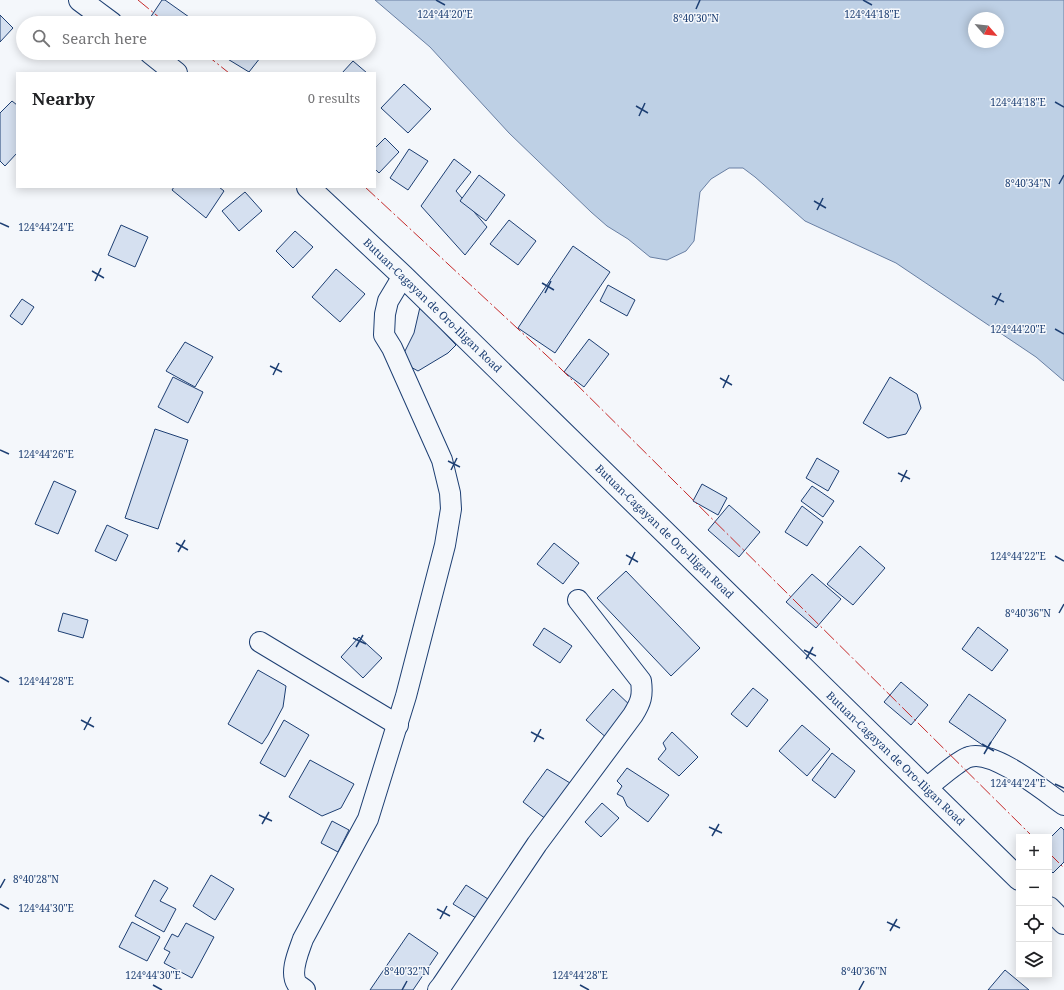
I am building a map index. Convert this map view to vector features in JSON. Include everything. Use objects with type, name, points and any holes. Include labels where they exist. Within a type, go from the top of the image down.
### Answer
[{"type":"highway","points":[[80,0],[102,16]]},
{"type":"highway","points":[[160,60],[175,72]]},
{"type":"highway","name":"Butuan-Cagayan de Oro-Iligan Road","points":[[309,188],[403,276],[1016,876]]},
{"type":"highway","points":[[1052,911],[1064,923]]},
{"type":"street","points":[[305,990],[297,983],[294,972],[303,939],[368,819],[398,725],[445,545],[451,510],[450,493],[442,460],[392,348],[384,334],[385,314],[388,301],[403,276]]},
{"type":"street","points":[[438,990],[456,966],[538,844],[633,715],[640,703],[643,692],[641,681],[578,600]]},
{"type":"street","points":[[260,642],[398,725]]},
{"type":"street","points":[[927,788],[968,757],[976,756],[995,760],[1064,805]]},
{"type":"water","points":[[375,0],[1064,0],[1064,381],[1036,357],[896,263],[805,221],[743,168],[729,168],[711,179],[700,192],[694,241],[686,251],[667,260],[650,257],[628,239],[607,226],[509,133],[430,47]]},
{"type":"building","points":[[162,0],[165,0],[188,16],[151,16]]},
{"type":"building","points":[[0,15],[13,28],[0,42]]},
{"type":"building","points":[[229,60],[258,60],[249,72]]},
{"type":"building","points":[[353,61],[366,72],[343,72]]},
{"type":"building","points":[[404,84],[431,109],[408,133],[381,108]]},
{"type":"building","points":[[12,101],[16,104],[16,154],[5,166],[0,161],[0,113]]},
{"type":"building","points":[[385,138],[399,152],[379,173],[376,170],[376,147]]},
{"type":"building","points":[[409,149],[428,161],[408,190],[390,178]]},
{"type":"building","points":[[454,159],[471,172],[456,191],[487,227],[465,255],[421,206]]},
{"type":"building","points":[[479,175],[505,195],[486,221],[460,201]]},
{"type":"building","points":[[173,188],[220,188],[224,191],[206,218],[172,190]]},
{"type":"building","points":[[245,192],[262,211],[239,231],[222,211]]},
{"type":"building","points":[[509,220],[536,241],[518,265],[490,244]]},
{"type":"building","points":[[121,225],[148,237],[135,267],[108,255]]},
{"type":"building","points":[[295,231],[313,247],[293,268],[276,251]]},
{"type":"building","points":[[573,246],[610,272],[555,353],[518,328]]},
{"type":"building","points":[[336,269],[365,294],[340,322],[312,297]]},
{"type":"building","points":[[608,285],[635,300],[627,316],[600,301]]},
{"type":"building","points":[[22,299],[34,307],[22,325],[10,316]]},
{"type":"building","points":[[420,307],[456,345],[448,353],[418,371],[400,361],[414,333]]},
{"type":"building","points":[[589,339],[609,354],[584,387],[564,372]]},
{"type":"building","points":[[185,342],[213,357],[195,387],[166,371]]},
{"type":"building","points":[[173,377],[203,392],[188,423],[158,407]]},
{"type":"building","points":[[890,377],[917,394],[921,408],[906,434],[888,438],[863,423]]},
{"type":"building","points":[[155,429],[188,440],[158,529],[125,518]]},
{"type":"building","points":[[817,458],[839,471],[828,491],[806,478]]},
{"type":"building","points":[[54,481],[76,491],[58,534],[35,524]]},
{"type":"building","points":[[702,484],[727,498],[718,515],[693,501]]},
{"type":"building","points":[[812,486],[834,501],[823,517],[801,501]]},
{"type":"building","points":[[729,505],[760,532],[739,557],[708,530]]},
{"type":"building","points":[[802,506],[823,522],[807,546],[785,532]]},
{"type":"building","points":[[107,525],[128,535],[116,561],[95,551]]},
{"type":"building","points":[[554,543],[579,563],[563,584],[537,564]]},
{"type":"building","points":[[860,546],[885,568],[853,605],[827,584]]},
{"type":"building","points":[[626,571],[700,648],[671,676],[597,598]]},
{"type":"building","points":[[812,574],[841,599],[816,628],[786,602]]},
{"type":"building","points":[[63,613],[88,620],[83,638],[58,631]]},
{"type":"building","points":[[978,627],[1008,650],[992,671],[962,649]]},
{"type":"building","points":[[544,628],[572,646],[560,663],[533,645]]},
{"type":"building","points":[[359,637],[382,658],[363,678],[341,657]]},
{"type":"building","points":[[258,670],[286,686],[283,707],[262,744],[228,724]]},
{"type":"building","points":[[901,682],[928,705],[911,725],[884,702]]},
{"type":"building","points":[[753,688],[768,700],[747,727],[731,714]]},
{"type":"building","points":[[613,689],[634,709],[608,739],[586,720]]},
{"type":"building","points":[[969,694],[1006,720],[987,748],[949,722]]},
{"type":"building","points":[[284,720],[309,735],[285,777],[260,763]]},
{"type":"building","points":[[802,725],[830,749],[807,776],[779,751]]},
{"type":"building","points":[[672,732],[698,757],[679,776],[658,759],[666,749],[663,743]]},
{"type":"building","points":[[832,753],[855,771],[835,798],[812,780]]},
{"type":"building","points":[[310,760],[354,784],[341,808],[322,816],[289,797]]},
{"type":"building","points":[[627,768],[669,795],[648,822],[627,806],[623,797],[617,794],[622,786],[617,781]]},
{"type":"building","points":[[547,769],[575,786],[550,822],[523,802]]},
{"type":"building","points":[[602,803],[619,818],[601,837],[585,822]]},
{"type":"building","points":[[332,821],[349,830],[338,852],[321,843]]},
{"type":"building","points":[[1061,827],[1064,830],[1064,862],[1053,873],[1052,872],[1052,836]]},
{"type":"building","points":[[211,875],[234,889],[215,920],[193,906]]},
{"type":"building","points":[[154,880],[168,888],[160,901],[176,909],[164,932],[135,916]]},
{"type":"building","points":[[466,885],[488,899],[476,918],[453,904]]},
{"type":"building","points":[[132,922],[160,937],[147,961],[119,947]]},
{"type":"building","points":[[186,923],[214,937],[192,978],[164,963],[170,952],[164,949],[172,934],[178,937]]},
{"type":"building","points":[[409,933],[438,953],[413,990],[370,990]]},
{"type":"building","points":[[1005,970],[1029,990],[988,990]]},
{"type":"power","points":[[138,0],[157,16]]},
{"type":"power","points":[[213,60],[228,72]]},
{"type":"power","points":[[366,188],[559,367],[1030,834]]},
{"type":"power","points":[[1052,856],[1064,868]]}]
